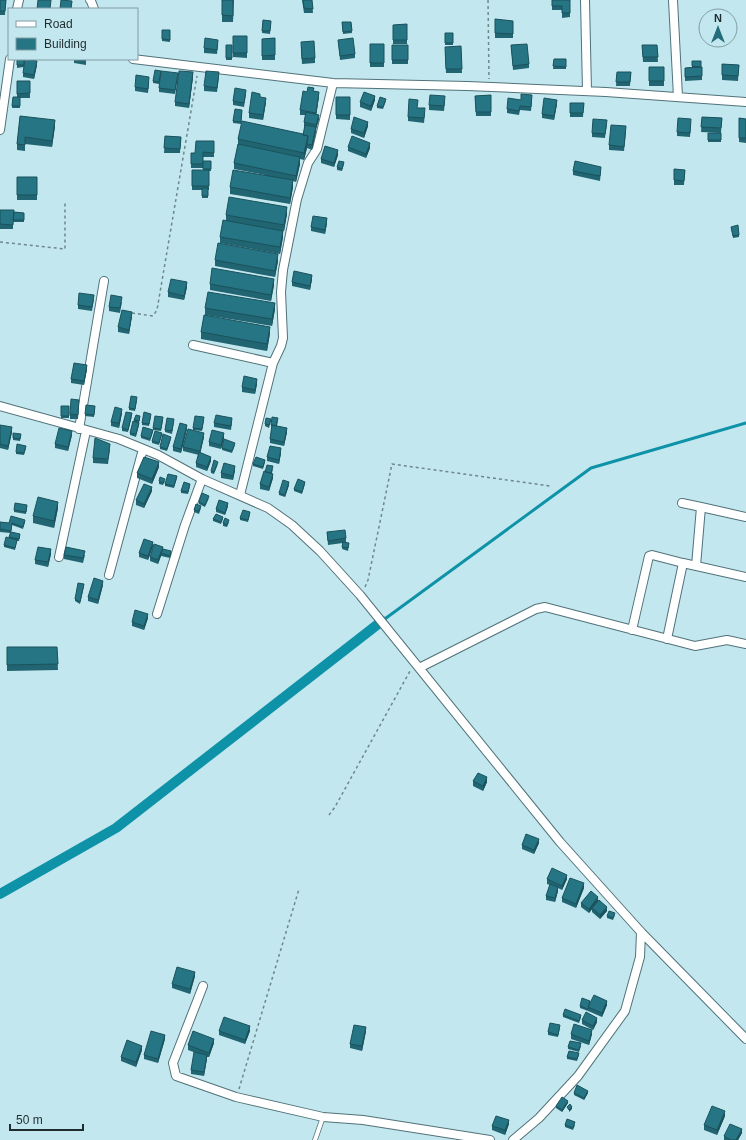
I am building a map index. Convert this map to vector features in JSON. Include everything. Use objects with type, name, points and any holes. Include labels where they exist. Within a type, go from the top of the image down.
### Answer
[{"type":"street","points":[[585,0],[587,91]]},
{"type":"street","points":[[673,0],[678,97]]},
{"type":"street","points":[[138,60],[333,83],[587,91],[746,102]]},
{"type":"street","points":[[0,64],[10,62],[0,130]]},
{"type":"street","points":[[240,495],[273,363],[281,346],[281,292],[283,270],[297,199],[308,163],[317,149],[333,83]]},
{"type":"street","points":[[59,557],[83,430],[104,280]]},
{"type":"street","points":[[193,345],[273,363]]},
{"type":"street","points":[[0,406],[119,439],[158,455],[202,479],[268,508],[292,525],[320,551],[360,595],[560,842],[641,932],[746,1039]]},
{"type":"street","points":[[109,575],[143,449]]},
{"type":"street","points":[[157,614],[185,525],[202,479]]},
{"type":"street","points":[[682,503],[746,517]]},
{"type":"street","points":[[696,566],[702,507]]},
{"type":"street","points":[[632,630],[649,556],[655,556],[746,577]]},
{"type":"street","points":[[667,639],[683,563]]},
{"type":"street","points":[[417,665],[536,609],[545,608],[695,646],[727,640],[746,644]]},
{"type":"street","points":[[512,1140],[539,1118],[578,1076],[625,1011],[640,957],[641,932]]},
{"type":"street","points":[[203,986],[174,1062],[176,1076],[236,1097],[323,1117],[363,1120],[490,1140]]},
{"type":"lane","points":[[315,1140],[323,1117]]},
{"type":"path","points":[[488,0],[489,87]]},
{"type":"path","points":[[132,313],[153,316],[157,310],[198,66]]},
{"type":"path","points":[[0,242],[65,249],[65,202]]},
{"type":"path","points":[[360,595],[364,591],[368,580],[392,464],[550,486]]},
{"type":"path","points":[[329,815],[417,665]]},
{"type":"path","points":[[236,1097],[299,889]]},
{"type":"building","points":[[0,0],[6,0],[5,11],[0,11]]},
{"type":"building","points":[[38,0],[51,0],[50,8],[37,8]]},
{"type":"building","points":[[61,0],[72,1],[71,8],[60,8]]},
{"type":"building","points":[[222,0],[233,0],[233,16],[222,15]]},
{"type":"building","points":[[303,0],[312,0],[313,9],[304,8]]},
{"type":"building","points":[[552,0],[570,0],[570,13],[562,13],[562,6],[552,6]]},
{"type":"building","points":[[495,19],[513,21],[513,34],[495,33]]},
{"type":"building","points":[[263,20],[271,21],[270,31],[262,31]]},
{"type":"building","points":[[342,22],[351,22],[352,31],[343,32]]},
{"type":"building","points":[[407,24],[407,40],[393,40],[393,25]]},
{"type":"building","points":[[162,30],[170,30],[170,40],[162,39]]},
{"type":"building","points":[[445,33],[453,33],[453,43],[445,43]]},
{"type":"building","points":[[233,36],[247,36],[247,53],[233,53]]},
{"type":"building","points":[[205,38],[218,40],[217,50],[204,48]]},
{"type":"building","points":[[275,38],[275,55],[262,56],[262,39]]},
{"type":"building","points":[[353,38],[355,54],[340,56],[338,40]]},
{"type":"building","points":[[314,41],[315,58],[302,59],[301,42]]},
{"type":"building","points":[[370,44],[384,44],[384,63],[370,63]]},
{"type":"building","points":[[527,44],[529,64],[513,66],[511,45]]},
{"type":"building","points":[[226,45],[232,45],[232,58],[226,58]]},
{"type":"building","points":[[392,45],[408,45],[408,60],[392,60]]},
{"type":"building","points":[[642,45],[657,45],[658,57],[643,57]]},
{"type":"building","points":[[461,46],[462,69],[446,69],[445,47]]},
{"type":"building","points":[[554,59],[566,59],[566,67],[553,66]]},
{"type":"building","points":[[17,60],[24,60],[24,65],[17,65]]},
{"type":"building","points":[[25,60],[37,61],[34,75],[23,73]]},
{"type":"building","points":[[692,61],[701,61],[701,67],[692,66]]},
{"type":"building","points":[[722,64],[739,65],[738,76],[722,75]]},
{"type":"building","points":[[649,67],[664,67],[664,81],[649,81]]},
{"type":"building","points":[[702,67],[702,76],[685,77],[685,68]]},
{"type":"building","points":[[155,70],[161,71],[159,82],[153,81]]},
{"type":"building","points":[[161,71],[178,73],[175,90],[159,88]]},
{"type":"building","points":[[179,71],[193,72],[189,104],[175,102]]},
{"type":"building","points":[[206,71],[219,72],[217,88],[204,86]]},
{"type":"building","points":[[617,72],[631,72],[630,82],[616,82]]},
{"type":"building","points":[[136,75],[149,77],[148,89],[135,87]]},
{"type":"building","points":[[17,81],[30,81],[30,93],[17,94]]},
{"type":"building","points":[[308,87],[314,88],[313,91],[319,92],[316,113],[300,110],[303,91],[307,92]]},
{"type":"building","points":[[235,88],[246,90],[244,103],[233,101]]},
{"type":"building","points":[[252,92],[260,94],[260,97],[266,98],[263,115],[249,113]]},
{"type":"building","points":[[364,92],[375,96],[371,106],[360,102]]},
{"type":"building","points":[[521,94],[532,95],[531,107],[520,106],[519,111],[507,109],[508,98],[521,100]]},
{"type":"building","points":[[430,95],[445,96],[444,106],[429,105]]},
{"type":"building","points":[[491,95],[491,112],[476,112],[475,96]]},
{"type":"building","points":[[13,97],[20,97],[20,106],[12,106]]},
{"type":"building","points":[[336,97],[350,97],[350,115],[336,115]]},
{"type":"building","points":[[380,97],[386,99],[383,107],[377,106]]},
{"type":"building","points":[[544,98],[557,100],[554,116],[542,114]]},
{"type":"building","points":[[409,99],[418,100],[417,108],[425,108],[424,118],[408,117]]},
{"type":"building","points":[[570,103],[584,103],[583,113],[570,113]]},
{"type":"building","points":[[235,109],[242,110],[241,122],[233,121]]},
{"type":"building","points":[[306,112],[319,115],[316,125],[304,122]]},
{"type":"building","points":[[20,116],[55,120],[52,141],[25,137],[25,145],[17,144]]},
{"type":"building","points":[[354,117],[368,122],[364,133],[351,129]]},
{"type":"building","points":[[702,117],[722,118],[721,128],[701,127]]},
{"type":"building","points":[[678,118],[691,119],[690,133],[677,132]]},
{"type":"building","points":[[739,118],[746,119],[746,138],[739,138]]},
{"type":"building","points":[[593,119],[607,120],[605,134],[592,133]]},
{"type":"building","points":[[242,121],[308,136],[304,153],[238,139]]},
{"type":"building","points":[[305,125],[316,127],[312,145],[307,144],[308,136],[303,135]]},
{"type":"building","points":[[611,125],[626,126],[624,147],[609,145]]},
{"type":"building","points":[[708,133],[721,133],[721,140],[708,140]]},
{"type":"building","points":[[165,136],[181,137],[180,149],[164,148]]},
{"type":"building","points":[[352,136],[370,143],[366,154],[348,147]]},
{"type":"building","points":[[196,141],[214,141],[214,153],[203,152],[203,164],[191,164],[191,153],[195,153]]},
{"type":"building","points":[[238,144],[300,157],[296,176],[234,163]]},
{"type":"building","points":[[325,146],[338,150],[334,163],[321,159]]},
{"type":"building","points":[[203,161],[211,161],[211,169],[203,169]]},
{"type":"building","points":[[339,161],[344,162],[342,169],[337,167]]},
{"type":"building","points":[[575,161],[601,167],[600,176],[573,171]]},
{"type":"building","points":[[674,169],[685,170],[684,181],[674,180]]},
{"type":"building","points":[[192,170],[209,170],[209,186],[192,186]]},
{"type":"building","points":[[233,170],[293,180],[290,198],[230,187]]},
{"type":"building","points":[[17,177],[37,177],[37,195],[17,195]]},
{"type":"building","points":[[202,188],[208,188],[208,196],[202,196]]},
{"type":"building","points":[[229,197],[287,207],[284,225],[226,215]]},
{"type":"building","points":[[0,210],[14,210],[13,225],[0,224]]},
{"type":"building","points":[[14,212],[24,213],[24,220],[13,220]]},
{"type":"building","points":[[313,216],[327,218],[325,230],[311,227]]},
{"type":"building","points":[[223,220],[283,231],[280,247],[220,237]]},
{"type":"building","points":[[738,225],[739,235],[733,236],[731,227]]},
{"type":"building","points":[[218,243],[278,254],[275,271],[215,260]]},
{"type":"building","points":[[212,268],[274,279],[271,295],[210,284]]},
{"type":"building","points":[[294,271],[312,275],[310,286],[292,282]]},
{"type":"building","points":[[171,279],[187,282],[184,296],[168,292]]},
{"type":"building","points":[[208,292],[275,303],[272,319],[205,308]]},
{"type":"building","points":[[79,293],[94,295],[92,307],[78,305]]},
{"type":"building","points":[[111,295],[122,297],[120,308],[109,307]]},
{"type":"building","points":[[122,310],[132,312],[129,330],[118,327]]},
{"type":"building","points":[[204,315],[270,327],[267,344],[201,332]]},
{"type":"building","points":[[74,363],[87,365],[84,381],[71,379]]},
{"type":"building","points":[[244,376],[257,379],[255,390],[242,387]]},
{"type":"building","points":[[131,396],[137,397],[135,409],[129,408]]},
{"type":"building","points":[[71,399],[79,400],[78,415],[70,414]]},
{"type":"building","points":[[86,405],[95,406],[94,415],[85,414]]},
{"type":"building","points":[[61,406],[69,406],[69,416],[61,416]]},
{"type":"building","points":[[115,407],[122,409],[119,423],[111,422]]},
{"type":"building","points":[[126,412],[132,413],[128,430],[122,428]]},
{"type":"building","points":[[144,412],[151,414],[149,424],[142,423]]},
{"type":"building","points":[[136,415],[140,416],[139,421],[134,420]]},
{"type":"building","points":[[216,415],[232,418],[231,426],[214,423]]},
{"type":"building","points":[[155,416],[163,417],[161,429],[153,428]]},
{"type":"building","points":[[195,416],[204,417],[202,429],[193,428]]},
{"type":"building","points":[[272,417],[278,418],[276,426],[271,425]]},
{"type":"building","points":[[167,418],[174,419],[172,431],[165,430]]},
{"type":"building","points":[[266,418],[271,419],[269,425],[265,424]]},
{"type":"building","points":[[133,421],[139,423],[136,434],[130,433]]},
{"type":"building","points":[[180,423],[187,425],[181,449],[173,447]]},
{"type":"building","points":[[0,425],[12,427],[8,446],[0,444]]},
{"type":"building","points":[[272,425],[287,428],[284,442],[270,439]]},
{"type":"building","points":[[143,427],[153,430],[150,439],[141,436]]},
{"type":"building","points":[[59,428],[72,431],[68,447],[55,444]]},
{"type":"building","points":[[188,429],[204,433],[200,451],[183,447]]},
{"type":"building","points":[[212,430],[224,433],[221,445],[209,442]]},
{"type":"building","points":[[155,431],[162,433],[159,443],[152,441]]},
{"type":"building","points":[[13,433],[21,434],[20,439],[13,438]]},
{"type":"building","points":[[163,434],[171,437],[167,449],[160,447]]},
{"type":"building","points":[[95,438],[110,444],[108,459],[93,458]]},
{"type":"building","points":[[224,439],[235,443],[232,451],[222,448]]},
{"type":"building","points":[[17,444],[26,446],[24,453],[16,452]]},
{"type":"building","points":[[270,446],[281,448],[279,460],[267,457]]},
{"type":"building","points":[[199,452],[211,457],[207,467],[196,463]]},
{"type":"building","points":[[144,457],[159,462],[152,479],[137,473]]},
{"type":"building","points":[[256,457],[265,460],[263,467],[253,464]]},
{"type":"building","points":[[214,460],[218,462],[214,472],[211,471]]},
{"type":"building","points":[[224,463],[235,466],[233,476],[221,473]]},
{"type":"building","points":[[267,465],[273,466],[271,473],[265,472]]},
{"type":"building","points":[[264,471],[273,474],[269,487],[260,484]]},
{"type":"building","points":[[168,474],[177,476],[174,486],[165,484]]},
{"type":"building","points":[[160,477],[165,479],[163,483],[159,481]]},
{"type":"building","points":[[298,479],[305,482],[302,492],[294,489]]},
{"type":"building","points":[[283,480],[289,482],[285,495],[279,493]]},
{"type":"building","points":[[184,482],[190,484],[188,492],[181,491]]},
{"type":"building","points":[[144,484],[152,487],[144,504],[136,500]]},
{"type":"building","points":[[202,493],[209,496],[205,505],[199,502]]},
{"type":"building","points":[[38,497],[58,502],[54,521],[33,516]]},
{"type":"building","points":[[219,500],[228,503],[225,513],[216,509]]},
{"type":"building","points":[[15,503],[27,505],[26,512],[14,510]]},
{"type":"building","points":[[196,504],[201,506],[199,511],[194,510]]},
{"type":"building","points":[[243,510],[250,512],[248,520],[240,518]]},
{"type":"building","points":[[216,514],[223,517],[221,522],[213,519]]},
{"type":"building","points":[[11,516],[25,520],[23,527],[12,523],[11,531],[0,529],[0,522],[9,523]]},
{"type":"building","points":[[225,518],[229,520],[227,525],[223,523]]},
{"type":"building","points":[[345,530],[346,538],[328,541],[327,532]]},
{"type":"building","points":[[11,532],[20,534],[19,539],[9,537]]},
{"type":"building","points":[[6,537],[17,540],[15,548],[4,545]]},
{"type":"building","points":[[144,539],[153,542],[148,556],[139,553]]},
{"type":"building","points":[[343,542],[349,543],[348,548],[342,547]]},
{"type":"building","points":[[154,544],[163,547],[158,560],[150,557]]},
{"type":"building","points":[[38,547],[51,549],[48,562],[35,560]]},
{"type":"building","points":[[66,547],[85,551],[83,558],[64,555]]},
{"type":"building","points":[[163,549],[171,551],[170,556],[161,553]]},
{"type":"building","points":[[94,578],[103,581],[98,600],[88,597]]},
{"type":"building","points":[[78,583],[84,584],[80,602],[75,599]]},
{"type":"building","points":[[135,610],[148,614],[144,626],[132,622]]},
{"type":"building","points":[[7,647],[57,647],[58,664],[7,665]]},
{"type":"building","points":[[478,773],[487,777],[483,786],[473,781]]},
{"type":"building","points":[[526,834],[539,839],[534,850],[522,845]]},
{"type":"building","points":[[552,868],[567,875],[562,886],[547,879]]},
{"type":"building","points":[[570,878],[584,883],[576,904],[562,898]]},
{"type":"building","points":[[550,884],[558,887],[555,898],[546,896]]},
{"type":"building","points":[[591,891],[598,897],[589,909],[581,903]]},
{"type":"building","points":[[599,900],[607,907],[600,915],[592,908]]},
{"type":"building","points":[[609,911],[615,913],[613,918],[607,916]]},
{"type":"building","points":[[177,967],[195,972],[190,989],[172,984]]},
{"type":"building","points":[[594,995],[607,1001],[602,1013],[588,1007]]},
{"type":"building","points":[[582,998],[590,1001],[588,1009],[580,1006]]},
{"type":"building","points":[[565,1009],[581,1015],[579,1021],[563,1015]]},
{"type":"building","points":[[586,1012],[597,1018],[593,1026],[582,1020]]},
{"type":"building","points":[[224,1017],[250,1026],[245,1040],[219,1031]]},
{"type":"building","points":[[550,1023],[560,1025],[558,1035],[548,1032]]},
{"type":"building","points":[[574,1024],[592,1030],[589,1041],[571,1034]]},
{"type":"building","points":[[354,1025],[366,1027],[362,1046],[350,1044]]},
{"type":"building","points":[[151,1031],[165,1035],[158,1059],[144,1055]]},
{"type":"building","points":[[193,1031],[214,1039],[209,1053],[188,1045]]},
{"type":"building","points":[[127,1040],[142,1046],[136,1062],[121,1057]]},
{"type":"building","points":[[570,1041],[581,1043],[579,1050],[568,1047]]},
{"type":"building","points":[[569,1051],[579,1053],[577,1059],[567,1057]]},
{"type":"building","points":[[194,1052],[207,1055],[204,1072],[191,1070]]},
{"type":"building","points":[[577,1085],[588,1091],[584,1098],[574,1093]]},
{"type":"building","points":[[562,1097],[568,1101],[562,1110],[556,1106]]},
{"type":"building","points":[[570,1104],[572,1107],[569,1110],[567,1107]]},
{"type":"building","points":[[712,1106],[725,1111],[717,1130],[704,1125]]},
{"type":"building","points":[[496,1116],[509,1120],[505,1130],[492,1126]]},
{"type":"building","points":[[567,1119],[575,1122],[573,1128],[565,1125]]},
{"type":"building","points":[[730,1124],[742,1129],[736,1140],[731,1140],[724,1136]]},
{"type":"waterway","points":[[382,621],[591,468],[746,423]]},
{"type":"waterway","points":[[0,894],[116,828],[382,621]]}]
